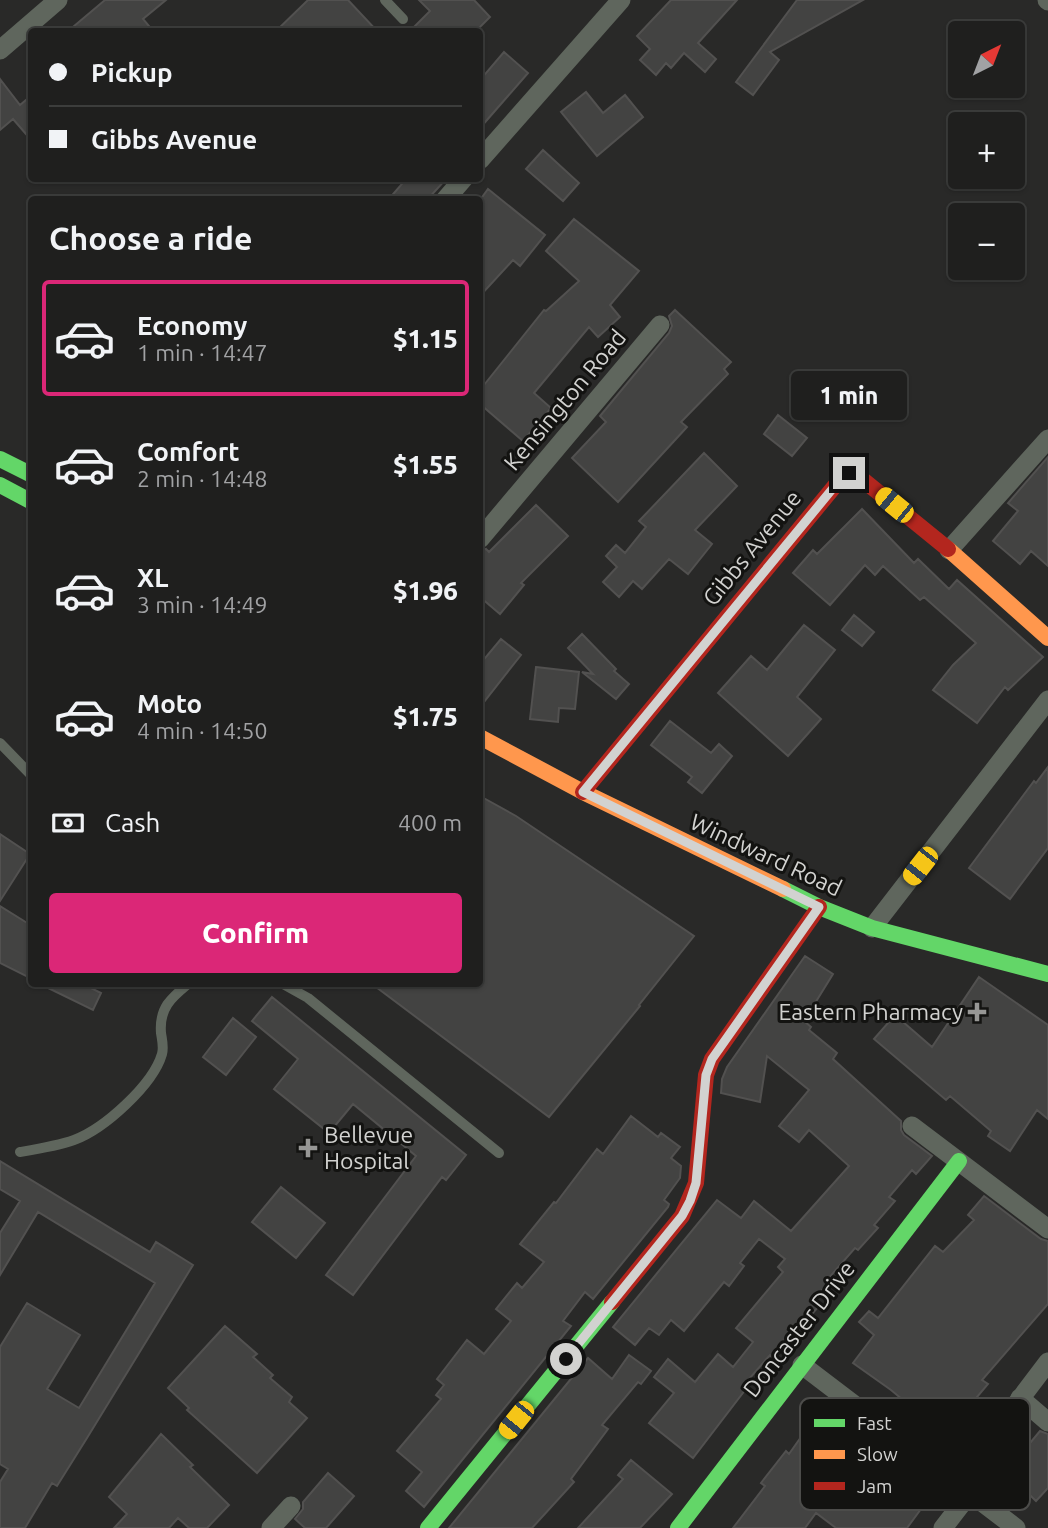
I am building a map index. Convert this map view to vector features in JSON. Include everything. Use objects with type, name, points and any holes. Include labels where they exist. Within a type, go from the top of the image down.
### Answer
[{"type":"street","points":[[0,50],[58,0]]},
{"type":"street","points":[[483,157],[621,0]]},
{"type":"street","points":[[448,196],[461,182]]},
{"type":"street","name":"Kensington Road","points":[[483,534],[660,326]]},
{"type":"street","points":[[949,550],[1048,439]]},
{"type":"street","points":[[0,459],[28,473]]},
{"type":"street","name":"Gibbs Avenue","points":[[583,792],[843,476],[849,473],[856,475],[949,550],[1048,638]]},
{"type":"street","points":[[0,485],[28,500]]},
{"type":"street","points":[[872,928],[1048,700]]},
{"type":"street","name":"Windward Road","points":[[483,739],[583,792],[819,907],[872,928],[1048,974]]},
{"type":"street","points":[[428,1528],[682,1216],[696,1183],[706,1075],[712,1059],[819,907]]},
{"type":"street","points":[[912,1126],[1047,1226]]},
{"type":"street","name":"Doncaster Drive","points":[[678,1528],[959,1161]]},
{"type":"street","points":[[1020,1398],[1048,1362]]},
{"type":"street","points":[[802,1366],[844,1398]]},
{"type":"street","points":[[1030,1407],[1048,1422]]},
{"type":"street","points":[[271,1528],[291,1506]]},
{"type":"street","points":[[943,1528],[957,1510]]},
{"type":"street","points":[[992,1510],[1016,1528]]},
{"type":"lane","points":[[385,0],[402,19]]},
{"type":"lane","points":[[0,743],[28,772]]},
{"type":"lane","points":[[20,1152],[72,1141],[124,1107],[159,1062],[163,1051],[160,1023],[164,1007],[185,987]]},
{"type":"lane","points":[[288,987],[308,998],[499,1153]]},
{"type":"building","points":[[105,0],[166,0],[143,19],[151,28],[72,28]]},
{"type":"building","points":[[308,0],[348,0],[374,28],[279,28]]},
{"type":"building","points":[[419,0],[474,0],[490,17],[479,28],[413,28],[430,11]]},
{"type":"building","points":[[671,0],[737,0],[698,43],[716,59],[705,72],[684,53],[671,68],[666,63],[656,75],[640,60],[650,49],[637,36]]},
{"type":"building","points":[[797,0],[863,0],[770,52],[779,60],[753,95],[736,82]]},
{"type":"building","points":[[504,52],[528,73],[483,125],[483,76]]},
{"type":"building","points":[[0,79],[20,105],[28,98],[28,136],[13,119],[0,130]]},
{"type":"building","points":[[586,92],[603,113],[625,95],[643,117],[597,156],[561,112]]},
{"type":"building","points":[[543,150],[579,183],[563,201],[526,169]]},
{"type":"building","points":[[404,182],[443,182],[431,196],[391,196]]},
{"type":"building","points":[[488,189],[545,235],[520,266],[513,260],[483,293],[483,196]]},
{"type":"building","points":[[574,219],[639,271],[610,305],[620,317],[598,337],[589,327],[534,393],[551,408],[523,441],[483,407],[483,386],[544,310],[579,281],[546,251]]},
{"type":"building","points":[[675,310],[731,362],[724,369],[728,374],[681,422],[687,427],[618,502],[572,458],[606,422],[600,416],[669,333],[672,326],[669,316]]},
{"type":"building","points":[[778,415],[807,438],[792,456],[764,434]]},
{"type":"building","points":[[704,453],[737,486],[695,530],[712,544],[688,574],[669,559],[642,589],[633,581],[619,597],[603,582],[617,567],[606,556],[616,545],[625,553],[646,527],[639,521]]},
{"type":"building","points":[[1048,457],[1048,566],[1031,551],[1020,564],[993,541],[1018,511],[1008,503]]},
{"type":"building","points":[[536,505],[568,536],[521,583],[524,585],[500,614],[483,600],[483,550],[489,552]]},
{"type":"building","points":[[862,509],[914,563],[918,559],[949,589],[957,580],[1043,657],[1008,690],[1005,687],[977,723],[933,690],[953,665],[976,643],[924,597],[920,600],[883,566],[875,575],[865,565],[830,605],[793,573],[813,550],[817,554]]},
{"type":"building","points":[[854,615],[874,632],[862,646],[842,630]]},
{"type":"building","points":[[804,625],[835,650],[797,697],[821,719],[788,756],[718,693],[751,656],[767,670]]},
{"type":"building","points":[[582,634],[629,684],[616,699],[582,672],[593,674],[568,648]]},
{"type":"building","points":[[501,639],[521,655],[483,703],[483,660]]},
{"type":"building","points":[[536,667],[579,672],[575,709],[559,708],[558,722],[530,719]]},
{"type":"building","points":[[670,721],[711,753],[719,744],[732,756],[702,793],[688,782],[692,777],[651,745]]},
{"type":"building","points":[[1048,767],[1048,848],[1010,899],[969,868],[1034,781],[1036,783]]},
{"type":"building","points":[[483,798],[516,816],[694,936],[549,1117],[376,987],[483,987]]},
{"type":"building","points":[[0,834],[28,853],[28,857],[0,901]]},
{"type":"building","points":[[0,906],[28,924],[28,977],[0,963]]},
{"type":"building","points":[[805,956],[833,974],[804,1021],[811,1027],[809,1030],[837,1053],[833,1059],[901,1121],[904,1135],[932,1156],[916,1174],[912,1170],[889,1197],[895,1201],[874,1225],[878,1228],[858,1250],[855,1248],[827,1280],[829,1282],[812,1302],[818,1307],[774,1358],[770,1355],[749,1379],[752,1381],[693,1458],[649,1423],[674,1393],[654,1377],[668,1359],[695,1382],[718,1354],[733,1367],[753,1342],[736,1328],[783,1272],[778,1267],[785,1259],[759,1239],[740,1263],[744,1266],[729,1286],[724,1282],[684,1331],[671,1320],[659,1335],[649,1328],[635,1345],[613,1327],[717,1200],[741,1218],[754,1201],[791,1231],[849,1166],[809,1130],[799,1142],[779,1126],[809,1090],[767,1056],[760,1102],[721,1093],[722,1079],[727,1067]]},
{"type":"building","points":[[979,977],[1048,1025],[1048,1119],[1037,1110],[1010,1151],[988,1136],[991,1131],[950,1096],[946,1100],[874,1039],[895,1015],[932,1047]]},
{"type":"building","points":[[46,987],[89,987],[101,993],[93,1010]]},
{"type":"building","points":[[272,997],[466,1155],[446,1180],[442,1177],[353,1295],[326,1275],[416,1156],[353,1104],[329,1133],[274,1089],[298,1059],[252,1021]]},
{"type":"building","points":[[233,1018],[256,1037],[226,1075],[203,1057]]},
{"type":"building","points":[[631,1116],[658,1137],[661,1133],[680,1147],[671,1158],[681,1166],[680,1178],[664,1200],[669,1204],[668,1207],[593,1299],[585,1292],[563,1321],[571,1326],[424,1507],[406,1491],[422,1472],[397,1451],[441,1399],[436,1395],[444,1385],[437,1379],[467,1340],[484,1354],[511,1321],[496,1309],[517,1283],[522,1288],[544,1262],[520,1244],[554,1202],[556,1203],[597,1149],[603,1154]]},
{"type":"building","points":[[0,1161],[150,1252],[156,1242],[193,1265],[57,1486],[52,1483],[25,1528],[0,1528],[0,1482],[8,1469],[0,1464],[0,1347],[27,1303],[80,1335],[47,1389],[79,1408],[155,1283],[38,1212],[0,1275],[0,1233],[20,1201],[0,1189]]},
{"type":"building","points":[[281,1187],[325,1223],[296,1258],[252,1222]]},
{"type":"building","points":[[984,1196],[1041,1239],[1048,1241],[1048,1304],[982,1380],[988,1384],[976,1398],[901,1398],[853,1363],[874,1335],[859,1322],[869,1311],[878,1318],[935,1246],[943,1252],[974,1220],[968,1215]]},
{"type":"building","points":[[225,1326],[257,1354],[253,1357],[273,1375],[270,1378],[292,1397],[289,1402],[307,1418],[257,1473],[187,1410],[189,1408],[168,1388]]},
{"type":"building","points":[[629,1355],[651,1371],[641,1384],[638,1382],[602,1425],[608,1429],[571,1479],[574,1482],[532,1528],[449,1528],[588,1358],[612,1379]]},
{"type":"building","points":[[1040,1431],[1048,1434],[1048,1488],[1036,1501],[1030,1495],[1030,1443]]},
{"type":"building","points":[[161,1434],[229,1505],[207,1528],[189,1528],[178,1518],[169,1528],[114,1528],[127,1514],[109,1497]]},
{"type":"building","points":[[800,1438],[800,1510],[920,1510],[907,1528],[836,1528],[816,1513],[805,1528],[733,1528],[765,1486],[761,1483],[786,1451],[789,1454]]},
{"type":"building","points":[[631,1460],[672,1494],[640,1528],[578,1528],[623,1479],[618,1475]]},
{"type":"building","points":[[328,1473],[354,1496],[326,1528],[305,1528],[295,1519],[303,1509],[303,1502]]},
{"type":"traffic: fast","points":[[0,459],[28,473]]},
{"type":"traffic: fast","points":[[0,485],[28,500]]},
{"type":"traffic: fast","points":[[783,889],[872,928],[1048,974]]},
{"type":"traffic: fast","points":[[678,1528],[959,1161]]},
{"type":"traffic: fast","points":[[428,1528],[612,1302]]},
{"type":"traffic: slow","points":[[948,549],[1048,638]]},
{"type":"traffic: slow","points":[[483,739],[583,792],[783,889]]},
{"type":"traffic: jam","points":[[583,792],[843,476],[849,473],[857,475],[948,549]]},
{"type":"traffic: jam","points":[[612,1302],[682,1216],[696,1183],[706,1075],[712,1059],[819,907]]},
{"type":"place","name":"Eastern Pharmacy","points":[[977,1012]]},
{"type":"place","name":"Bellevue Hospital","points":[[308,1148]]},
{"type":"route","points":[[566,1359],[682,1216],[696,1183],[706,1075],[712,1059],[819,907],[583,792],[843,476],[849,473]]}]
